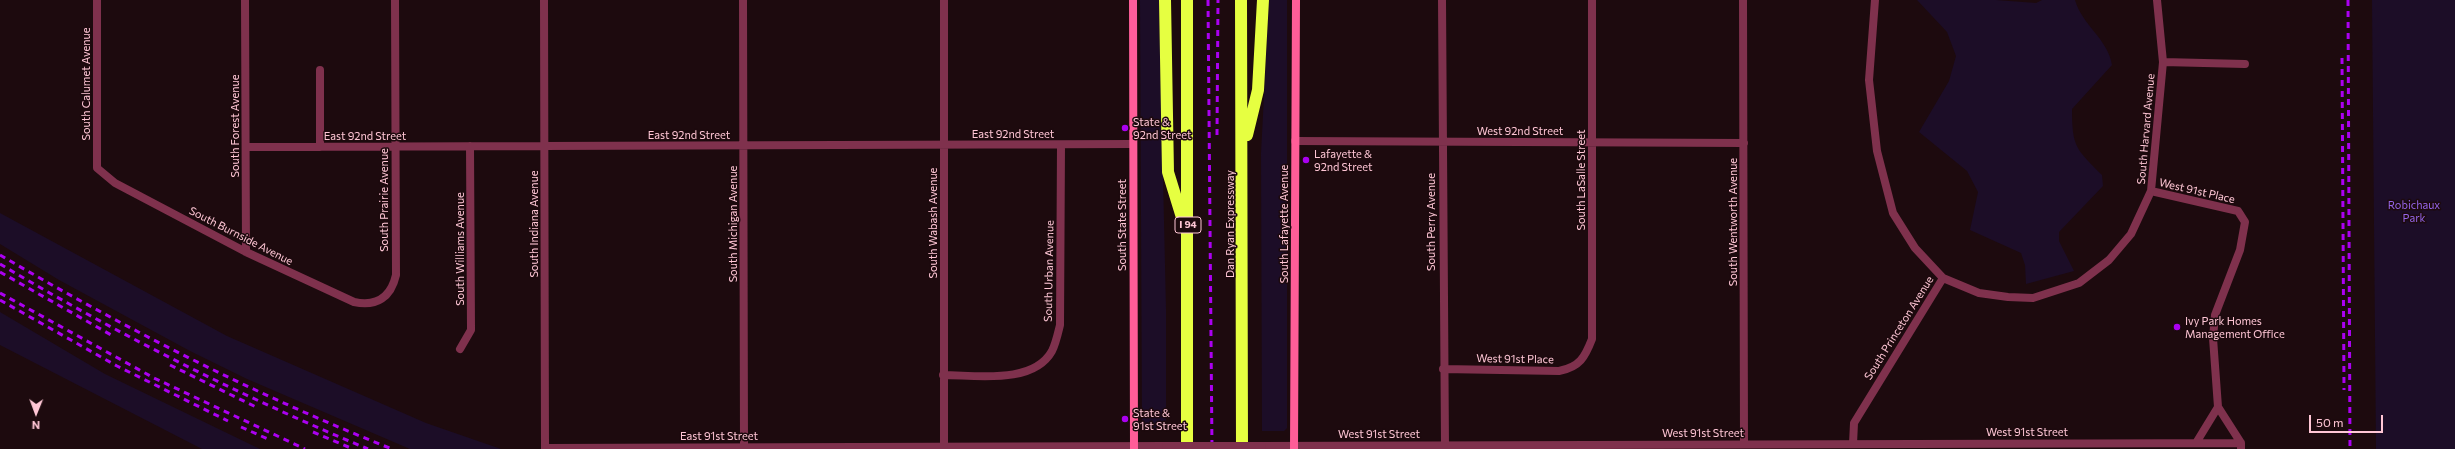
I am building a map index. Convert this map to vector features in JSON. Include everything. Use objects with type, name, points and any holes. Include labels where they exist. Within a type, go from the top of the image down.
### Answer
[{"type":"highway","points":[[1165,0],[1168,172],[1188,238]]},
{"type":"highway","name":"I 94","points":[[1187,449],[1188,0]]},
{"type":"highway","name":"Dan Ryan Expressway","points":[[1241,0],[1243,152],[1242,449]]},
{"type":"highway","points":[[1243,152],[1258,90],[1263,0]]},
{"type":"main road","name":"South State Street","points":[[1133,0],[1134,447]]},
{"type":"main road","name":"South Lafayette Avenue","points":[[1294,447],[1296,0]]},
{"type":"street","name":"South Calumet Avenue","points":[[97,0],[97,168]]},
{"type":"street","name":"South Forest Avenue","points":[[245,0],[246,252]]},
{"type":"street","name":"South Prairie Avenue","points":[[382,299],[390,292],[396,275],[395,0]]},
{"type":"street","name":"South Indiana Avenue","points":[[544,0],[546,449]]},
{"type":"street","name":"South Michigan Avenue","points":[[744,0],[744,447]]},
{"type":"street","name":"South Wabash Avenue","points":[[944,0],[944,447]]},
{"type":"street","name":"South Perry Avenue","points":[[1442,0],[1443,369],[1445,445]]},
{"type":"street","name":"South LaSalle Street","points":[[1584,359],[1592,339],[1592,0]]},
{"type":"street","name":"South Wentworth Avenue","points":[[1743,0],[1744,444]]},
{"type":"street","name":"South Princeton Avenue","points":[[1853,444],[1854,424],[1943,278],[1915,248],[1893,213],[1877,151],[1869,80],[1875,0]]},
{"type":"street","name":"South Harvard Avenue","points":[[1943,278],[1978,292],[2008,298],[2034,298],[2079,283],[2119,250],[2131,234],[2151,191],[2163,62],[2157,0]]},
{"type":"street","points":[[2163,62],[2245,64]]},
{"type":"street","points":[[320,70],[320,147]]},
{"type":"street","name":"West 92nd Street","points":[[1295,141],[1744,143]]},
{"type":"street","name":"East 92nd Street","points":[[246,147],[1133,144]]},
{"type":"street","name":"South Urban Avenue","points":[[943,375],[1009,375],[1023,372],[1044,361],[1052,351],[1060,324],[1061,145]]},
{"type":"street","name":"South Williams Avenue","points":[[460,349],[471,330],[470,146]]},
{"type":"street","name":"South Burnside Avenue","points":[[97,168],[115,183],[246,252],[354,302],[366,304],[382,299]]},
{"type":"street","name":"West 91st Place","points":[[2151,191],[2238,212],[2245,222],[2240,250],[2215,315],[2213,338],[2218,407]]},
{"type":"street","name":"West 91st Place","points":[[1443,369],[1559,371],[1569,369],[1584,359]]},
{"type":"street","points":[[2196,443],[2218,407],[2241,446]]},
{"type":"street","name":"West 91st Street","points":[[1166,446],[1349,447],[1445,445],[1744,444],[1800,446],[1853,444],[1910,446],[2126,446],[2196,443],[2241,446]]},
{"type":"street","name":"East 91st Street","points":[[546,449],[744,447],[1062,448],[1166,446]]},
{"type":"green space","points":[[1140,0],[1159,0],[1166,309],[1166,430],[1142,430]]},
{"type":"green space","points":[[1269,0],[1287,0],[1287,428],[1284,431],[1262,431],[1261,153]]},
{"type":"green space","points":[[1917,0],[1996,0],[2036,3],[2042,0],[2075,0],[2083,17],[2106,47],[2112,65],[2072,109],[2073,132],[2077,146],[2086,159],[2102,175],[2103,186],[2059,232],[2059,241],[2074,271],[2026,284],[2025,265],[2021,253],[1970,230],[1978,192],[1967,171],[1919,132],[1949,81],[1956,56],[1947,32]]},
{"type":"green space","name":"Robichaux Park","points":[[2372,0],[2455,0],[2455,449],[2376,449]]},
{"type":"green space","points":[[0,213],[227,336],[426,423],[501,449],[410,449],[247,379],[190,351],[59,280],[0,244]]},
{"type":"green space","points":[[0,312],[105,374],[260,449],[202,449],[0,345]]},
{"type":"railway","points":[[1208,0],[1212,449]]},
{"type":"railway","points":[[1217,135],[1218,0]]},
{"type":"railway","points":[[2348,0],[2350,449]]},
{"type":"railway","points":[[2342,58],[2344,390]]},
{"type":"railway","points":[[0,255],[95,309],[192,360],[291,406],[392,449]]},
{"type":"railway","points":[[0,264],[135,340],[274,408],[368,449]]},
{"type":"railway","points":[[0,272],[113,336]]},
{"type":"railway","points":[[0,293],[154,378],[305,449]]},
{"type":"railway","points":[[0,300],[117,366],[228,421]]},
{"type":"railway","points":[[170,365],[258,408]]},
{"type":"railway","points":[[241,427],[270,440]]},
{"type":"railway","points":[[313,432],[353,449]]},
{"type":"place","name":"State & 92nd Street","points":[[1125,128]]},
{"type":"place","name":"Lafayette & 92nd Street","points":[[1306,160]]},
{"type":"place","name":"Ivy Park Homes Management Office","points":[[2177,327]]},
{"type":"place","name":"State & 91st Street","points":[[1125,419]]}]
